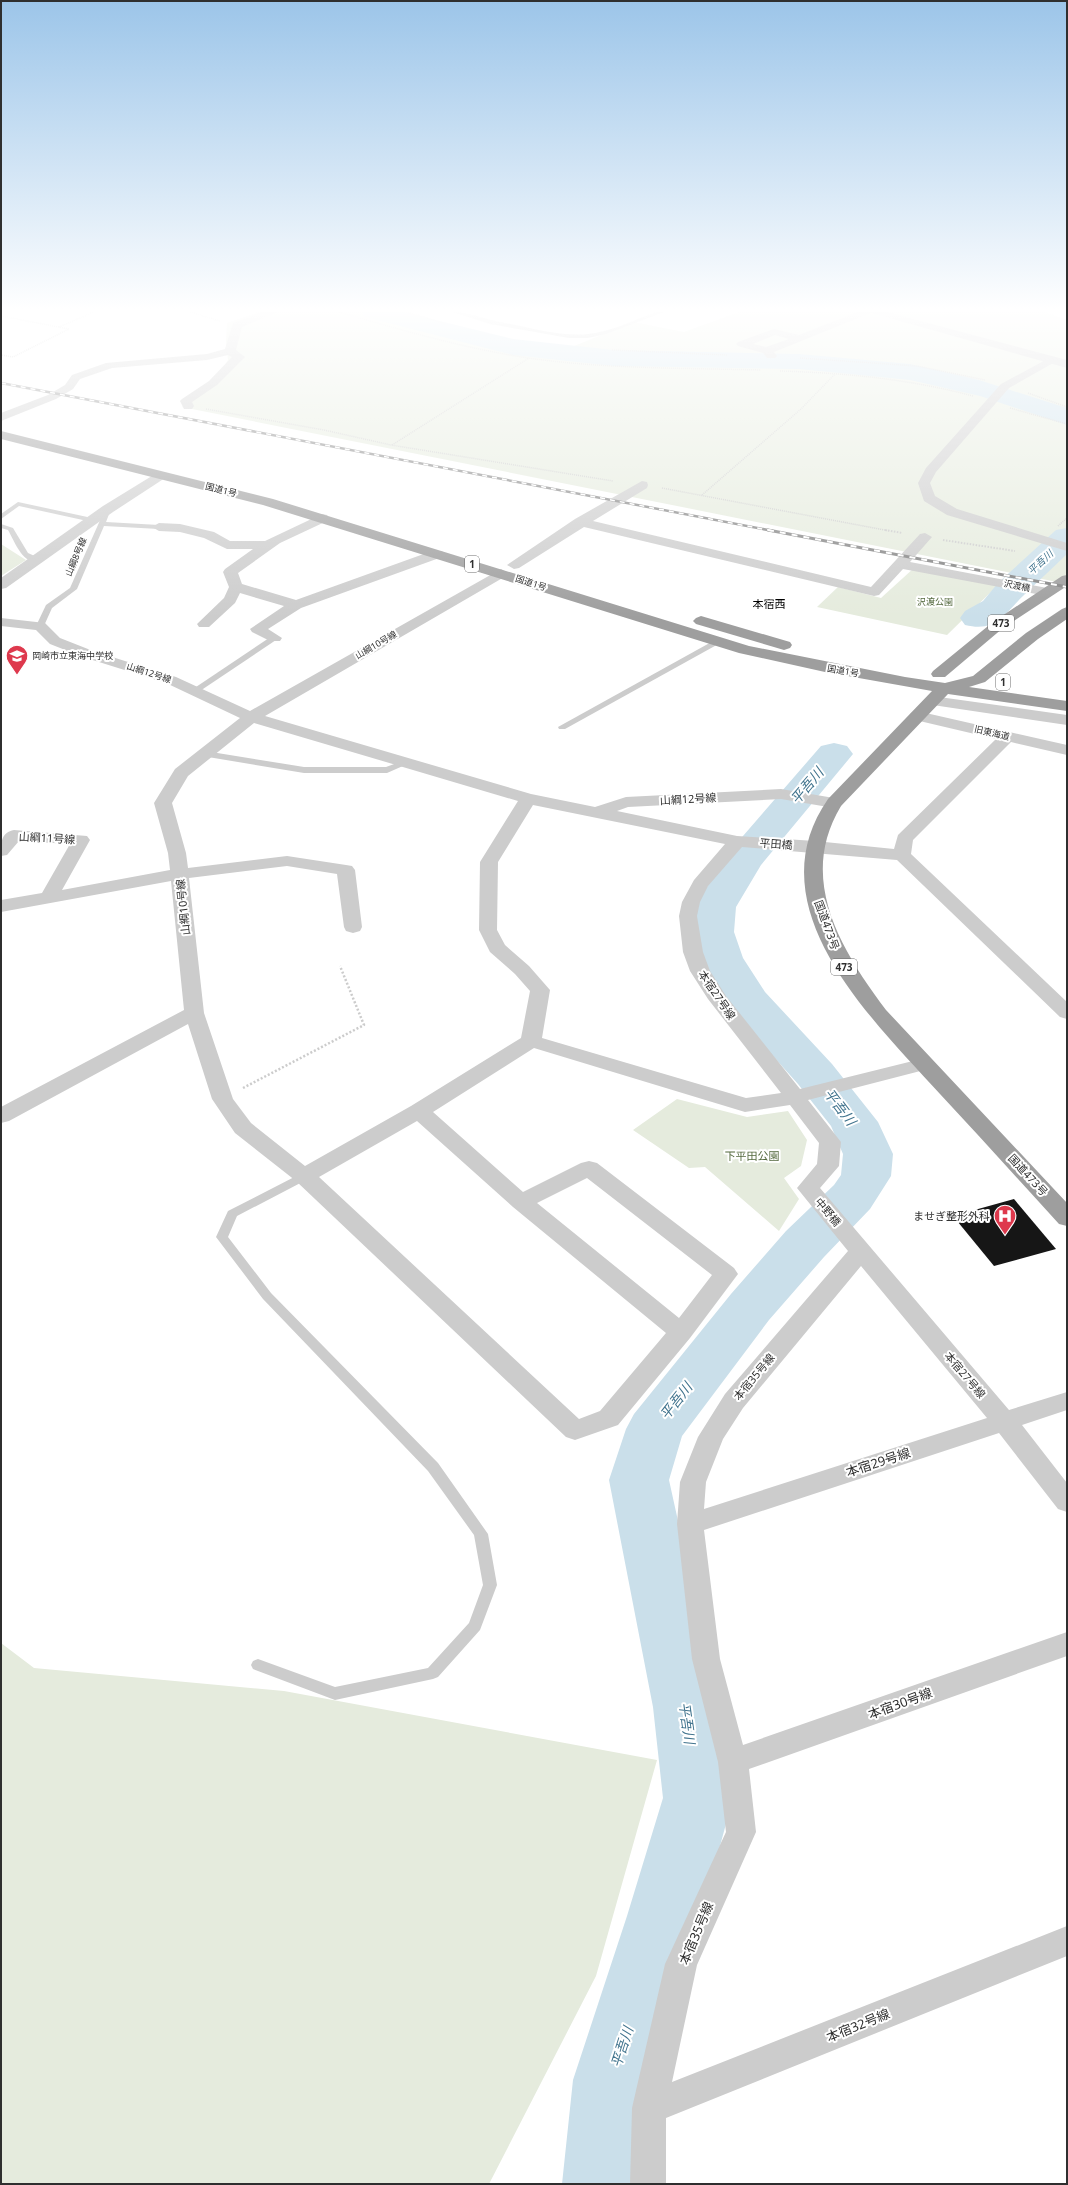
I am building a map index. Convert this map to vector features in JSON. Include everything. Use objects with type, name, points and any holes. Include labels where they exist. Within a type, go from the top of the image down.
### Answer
[{"type":"highway","name":"国道1号","points":[[1,425],[311,502],[514,566],[685,617],[781,644],[810,650]]},
{"type":"highway","name":"国道1号","points":[[1,435],[268,502],[501,573],[718,642],[795,662],[938,688],[1067,706]]},
{"type":"highway","name":"473","points":[[938,688],[998,625],[1042,591],[1067,579]]},
{"type":"highway","name":"473","points":[[979,679],[1032,636],[1067,612]]},
{"type":"highway","name":"国道1号","points":[[840,656],[938,688],[979,679],[1067,691]]},
{"type":"highway","name":"国道473号","points":[[938,688],[917,716],[834,803],[822,825],[815,846],[813,868],[816,894],[830,939],[857,986],[879,1014],[1067,1218]]},
{"type":"street","points":[[979,414],[930,470],[924,483],[929,498],[952,512],[1045,539],[1067,547]]},
{"type":"street","points":[[1,585],[36,560],[97,522],[108,509],[160,475]]},
{"type":"street","points":[[514,566],[580,522],[642,485]]},
{"type":"street","points":[[204,624],[230,600],[236,587],[230,572],[268,544],[322,518]]},
{"type":"street","points":[[580,522],[874,592],[925,537]]},
{"type":"street","points":[[159,527],[180,528],[209,535],[227,545],[268,544]]},
{"type":"street","points":[[275,638],[257,629],[296,605],[438,554]]},
{"type":"street","name":"沢渡橋","points":[[901,564],[1042,591]]},
{"type":"street","name":"山綱10号線","points":[[501,573],[251,717],[181,774],[164,803],[170,824],[180,874],[194,1013],[223,1099],[243,1128],[304,1176],[575,1430],[609,1418],[681,1332]]},
{"type":"street","points":[[236,587],[296,605]]},
{"type":"street","points":[[1,622],[40,626]]},
{"type":"street","name":"山綱12号線","points":[[40,626],[55,641],[88,654],[171,680],[251,717],[408,762],[528,799]]},
{"type":"street","points":[[938,688],[1067,720]]},
{"type":"street","name":"旧東海道","points":[[917,716],[1067,750]]},
{"type":"street","points":[[1007,737],[904,839],[902,855],[1067,1013]]},
{"type":"street","name":"山綱12号線","points":[[598,812],[626,802],[781,794],[834,803]]},
{"type":"street","points":[[304,1176],[419,1111],[531,1041],[540,990],[522,970],[497,948],[488,930],[489,862],[528,799]]},
{"type":"street","name":"平田橋","points":[[528,799],[737,841],[815,846],[902,855]]},
{"type":"street","name":"山綱11号線","points":[[1,851],[14,835],[81,840],[48,898]]},
{"type":"street","name":"本宿27号線","points":[[737,841],[700,884],[692,902],[688,916],[693,952],[700,971],[718,999],[830,1142],[828,1166],[808,1188]]},
{"type":"street","points":[[1,906],[180,874],[287,861],[346,870],[353,927]]},
{"type":"street","points":[[1,1116],[194,1013]]},
{"type":"street","points":[[531,1041],[745,1105],[796,1097],[925,1064]]},
{"type":"street","points":[[419,1111],[520,1202],[681,1332],[726,1274],[589,1168],[520,1202]]},
{"type":"street","name":"中野橋","points":[[808,1188],[854,1244]]},
{"type":"street","name":"本宿27号線","points":[[854,1244],[1004,1421],[1067,1502]]},
{"type":"street","name":"本宿35号線","points":[[648,2184],[649,2108],[681,1964],[741,1832],[733,1762],[706,1659],[690,1524],[694,1482],[711,1437],[734,1401],[854,1244]]},
{"type":"street","name":"本宿29号線","points":[[690,1524],[1067,1401]]},
{"type":"street","name":"本宿30号線","points":[[733,1762],[1067,1644]]},
{"type":"street","name":"本宿32号線","points":[[649,2108],[1067,1941]]},
{"type":"lane","points":[[1,517],[18,504],[97,522],[159,527]]},
{"type":"lane","points":[[1,505],[14,508]]},
{"type":"lane","name":"山綱8号線","points":[[40,626],[49,607],[73,589],[97,522]]},
{"type":"lane","points":[[1,526],[11,529],[25,554],[36,560]]},
{"type":"lane","points":[[194,690],[275,638]]},
{"type":"lane","points":[[562,727],[718,642]]},
{"type":"lane","points":[[205,754],[304,770],[387,770],[408,762]]},
{"type":"lane","points":[[258,1665],[335,1694],[433,1673],[474,1626],[490,1585],[480,1534],[433,1466],[267,1296],[222,1236],[232,1214],[304,1176]]},
{"type":"path","points":[[233,414],[324,430],[391,445],[702,495],[1011,552]]},
{"type":"path","points":[[391,445],[440,414]]},
{"type":"path","points":[[702,495],[795,414]]},
{"type":"path","points":[[1033,414],[1067,424]]},
{"type":"path","points":[[223,1099],[364,1025],[340,966]]},
{"type":"green space","points":[[217,414],[1067,414],[1067,584]]},
{"type":"green space","points":[[1,544],[26,560],[1,576]]},
{"type":"green space","name":"沢渡公園","points":[[914,568],[998,585],[947,635],[817,607],[838,587],[881,598]]},
{"type":"green space","name":"下平田公園","points":[[677,1099],[747,1117],[788,1111],[807,1140],[801,1166],[784,1178],[799,1199],[779,1231],[705,1167],[689,1168],[633,1130]]},
{"type":"green space","points":[[1,1643],[34,1668],[284,1691],[657,1760],[596,1976],[489,2184],[1,2184]]},
{"type":"building","points":[[1014,1199],[1056,1249],[994,1266],[953,1216]]},
{"type":"waterway","points":[[1059,414],[1067,417]]},
{"type":"waterway","name":"平吾川","points":[[977,618],[995,608],[1010,590],[1067,537]]},
{"type":"waterway","name":"平吾川","points":[[603,2184],[612,2080],[664,1916],[698,1798],[686,1707],[639,1480],[655,1429],[750,1307],[805,1244],[852,1197],[866,1176],[868,1154],[854,1122],[815,1074],[748,1000],[721,958],[712,932],[715,907],[744,860],[834,754]]},
{"type":"railway","points":[[163,414],[773,531]]},
{"type":"railway","points":[[768,530],[1067,587]]},
{"type":"place","name":"岡崎市立東海中学校","points":[[17,676]]},
{"type":"place","name":"ませぎ整形外科","points":[[1005,1236]]},
{"type":"district","name":"本宿西","points":[[769,604]]}]
